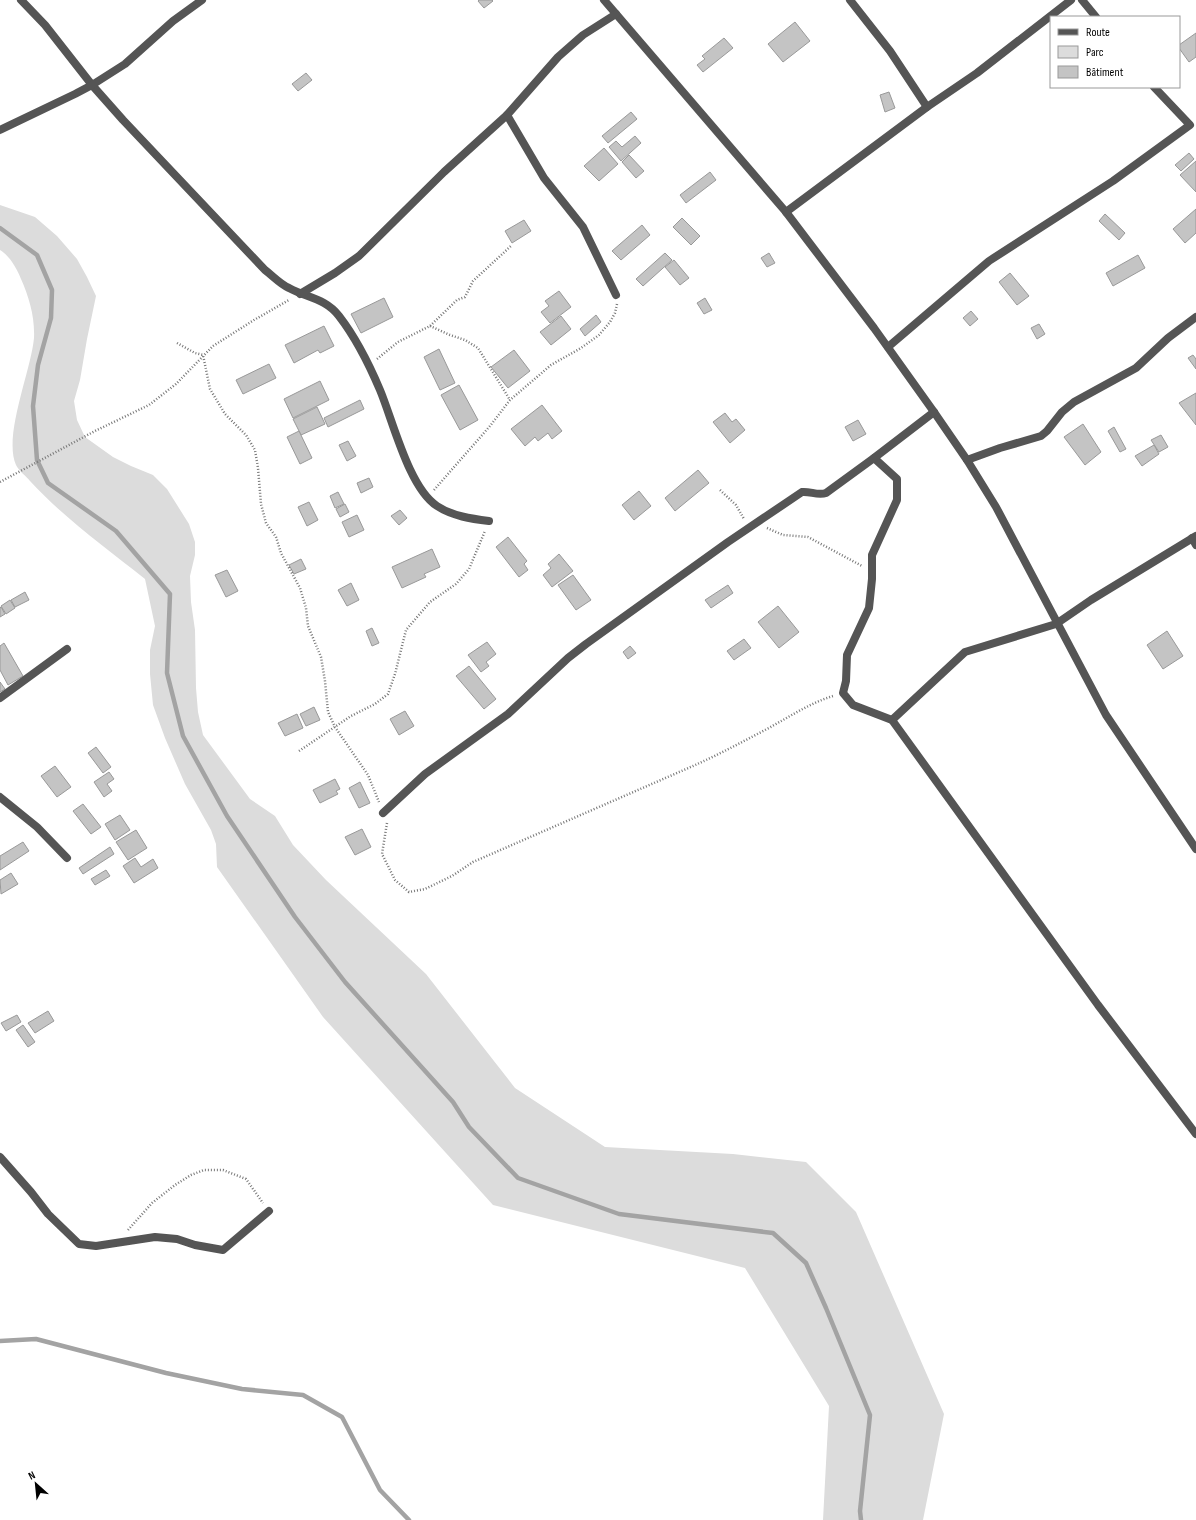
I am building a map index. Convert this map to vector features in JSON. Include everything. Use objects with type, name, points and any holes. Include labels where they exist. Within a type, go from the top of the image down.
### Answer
[{"type":"street","points":[[21,0],[45,25],[92,85],[265,270],[288,288],[300,294],[323,301],[338,315],[369,366],[380,389],[410,468],[427,498],[436,506],[446,511],[489,521]]},
{"type":"street","points":[[0,130],[75,94],[125,64],[162,30],[202,0]]},
{"type":"street","points":[[604,0],[786,212],[888,347],[934,412],[967,460],[996,507],[1056,624],[1106,715],[1196,849]]},
{"type":"street","points":[[850,0],[890,51],[927,107]]},
{"type":"street","points":[[1050,16],[1071,0]]},
{"type":"street","points":[[1082,0],[1095,16]]},
{"type":"street","points":[[300,294],[335,273],[359,256],[444,172],[507,115],[558,57],[583,35],[616,14]]},
{"type":"street","points":[[786,212],[927,107],[977,73],[1050,16]]},
{"type":"street","points":[[888,347],[989,261],[1113,181],[1190,124],[1155,88]]},
{"type":"street","points":[[507,115],[544,178],[583,228],[616,295]]},
{"type":"street","points":[[967,460],[1000,448],[1041,436],[1047,431],[1062,412],[1074,402],[1136,368],[1168,338],[1196,317]]},
{"type":"street","points":[[383,812],[425,774],[508,714],[568,658],[755,523],[802,492],[821,494],[826,493],[934,412]]},
{"type":"street","points":[[874,458],[897,479],[897,500],[872,556],[872,579],[869,608],[847,655],[844,694],[853,705],[892,720],[1094,999],[1196,1134]]},
{"type":"street","points":[[892,720],[965,652],[1056,624],[1091,600],[1195,540]]},
{"type":"street","points":[[0,698],[67,649]]},
{"type":"street","points":[[0,797],[37,827],[67,858]]},
{"type":"street","points":[[0,1157],[48,1214],[79,1244],[96,1246],[154,1237],[176,1239],[196,1245],[223,1250],[269,1211]]},
{"type":"path","points":[[369,366],[398,342],[430,326],[457,300],[465,297],[473,281],[512,245]]},
{"type":"path","points":[[0,482],[95,431],[149,405],[176,384],[203,355],[230,334],[300,294]]},
{"type":"path","points":[[427,498],[490,426],[510,400],[551,365],[599,336],[615,313],[617,307],[616,295]]},
{"type":"path","points":[[430,326],[465,340],[478,348],[510,400]]},
{"type":"path","points":[[177,343],[195,353],[203,355]]},
{"type":"path","points":[[203,355],[210,389],[225,414],[246,435],[255,450],[261,504],[266,523],[276,537],[281,553],[300,588],[306,608],[308,626],[321,657],[328,712],[335,727],[344,737],[368,776],[388,821],[382,854],[395,880],[409,892],[425,889],[452,876],[473,862],[699,763],[822,700],[844,694]]},
{"type":"path","points":[[720,490],[736,506],[744,519],[783,535],[808,537],[861,565],[872,579]]},
{"type":"path","points":[[299,751],[351,716],[375,704],[388,694],[395,674],[406,630],[430,602],[456,584],[469,569],[489,521]]},
{"type":"path","points":[[128,1230],[152,1203],[175,1185],[191,1175],[204,1170],[223,1170],[246,1179],[269,1211]]},
{"type":"green space","points":[[0,205],[35,217],[57,236],[77,259],[96,296],[80,380],[74,401],[77,420],[85,437],[113,457],[153,475],[167,489],[189,524],[195,542],[195,555],[190,576],[191,602],[195,630],[198,712],[203,735],[250,799],[275,816],[293,845],[326,880],[426,974],[515,1088],[605,1147],[733,1154],[806,1162],[856,1212],[944,1414],[923,1520],[823,1520],[829,1406],[745,1268],[493,1205],[323,1017],[217,867],[216,844],[211,830],[185,784],[165,738],[153,705],[150,674],[150,650],[155,626],[145,579],[57,508],[16,465],[13,453],[15,421],[32,352],[34,322],[27,293],[19,275],[10,259],[0,250]]},
{"type":"building","points":[[478,1],[493,1],[484,8]]},
{"type":"building","points":[[795,22],[810,41],[783,62],[768,44]]},
{"type":"building","points":[[1196,33],[1196,57],[1189,62],[1180,49],[1180,44]]},
{"type":"building","points":[[724,38],[733,48],[703,72],[697,65],[705,59],[702,56]]},
{"type":"building","points":[[306,73],[312,80],[298,91],[292,84]]},
{"type":"building","points":[[889,92],[895,108],[885,112],[880,95]]},
{"type":"building","points":[[631,112],[637,119],[608,143],[602,136]]},
{"type":"building","points":[[635,136],[641,143],[621,161],[609,147],[616,141],[622,147]]},
{"type":"building","points":[[604,148],[618,164],[599,181],[584,166]]},
{"type":"building","points":[[1189,153],[1194,159],[1181,171],[1175,165]]},
{"type":"building","points":[[629,155],[644,171],[636,178],[622,162]]},
{"type":"building","points":[[1196,161],[1196,192],[1180,175]]},
{"type":"building","points":[[710,172],[716,180],[686,203],[680,195]]},
{"type":"building","points":[[1196,209],[1196,233],[1185,243],[1173,229]]},
{"type":"building","points":[[1105,214],[1125,233],[1119,240],[1099,221]]},
{"type":"building","points":[[682,218],[700,236],[691,245],[673,227]]},
{"type":"building","points":[[524,220],[531,231],[512,243],[505,231]]},
{"type":"building","points":[[642,225],[650,235],[621,260],[612,251]]},
{"type":"building","points":[[665,253],[672,260],[643,286],[636,279]]},
{"type":"building","points":[[769,253],[775,263],[767,267],[761,258]]},
{"type":"building","points":[[1138,255],[1145,268],[1113,286],[1106,273]]},
{"type":"building","points":[[674,260],[689,278],[680,285],[665,267]]},
{"type":"building","points":[[1010,273],[1029,296],[1017,305],[999,282]]},
{"type":"building","points":[[559,291],[571,307],[550,323],[541,312],[549,306],[545,301]]},
{"type":"building","points":[[384,298],[393,317],[361,333],[351,314]]},
{"type":"building","points":[[705,298],[712,310],[704,314],[697,303]]},
{"type":"building","points":[[971,311],[978,319],[970,326],[963,318]]},
{"type":"building","points":[[596,315],[601,322],[585,336],[580,329]]},
{"type":"building","points":[[561,316],[571,329],[551,345],[540,332]]},
{"type":"building","points":[[1039,324],[1045,334],[1037,339],[1031,328]]},
{"type":"building","points":[[324,326],[334,346],[320,353],[318,350],[294,363],[285,345]]},
{"type":"building","points":[[439,349],[455,383],[440,390],[424,357]]},
{"type":"building","points":[[514,350],[530,371],[508,388],[491,367]]},
{"type":"building","points":[[1193,355],[1196,359],[1196,369],[1188,358]]},
{"type":"building","points":[[269,364],[276,378],[243,394],[236,380]]},
{"type":"building","points":[[320,381],[329,400],[293,418],[284,399]]},
{"type":"building","points":[[459,385],[478,420],[460,430],[441,395]]},
{"type":"building","points":[[1196,393],[1196,425],[1179,403]]},
{"type":"building","points":[[360,400],[364,409],[328,427],[324,418]]},
{"type":"building","points":[[542,405],[562,431],[552,439],[548,433],[538,441],[535,437],[525,446],[511,429]]},
{"type":"building","points":[[317,407],[325,424],[301,435],[293,419]]},
{"type":"building","points":[[725,413],[732,422],[736,419],[745,430],[730,443],[713,422]]},
{"type":"building","points":[[858,420],[866,434],[853,441],[845,427]]},
{"type":"building","points":[[1083,424],[1101,452],[1085,465],[1064,437]]},
{"type":"building","points":[[1114,427],[1126,449],[1120,452],[1108,431]]},
{"type":"building","points":[[299,431],[312,458],[300,464],[287,437]]},
{"type":"building","points":[[1161,435],[1168,447],[1159,452],[1151,440]]},
{"type":"building","points":[[348,441],[356,456],[347,461],[339,445]]},
{"type":"building","points":[[1154,445],[1159,454],[1142,466],[1135,456]]},
{"type":"building","points":[[698,470],[709,483],[675,511],[665,498]]},
{"type":"building","points":[[369,478],[373,487],[361,493],[357,483]]},
{"type":"building","points":[[639,491],[651,506],[634,520],[622,505]]},
{"type":"building","points":[[338,492],[344,504],[335,508],[330,496]]},
{"type":"building","points":[[309,502],[318,520],[307,526],[298,507]]},
{"type":"building","points":[[345,504],[349,512],[340,517],[336,509]]},
{"type":"building","points":[[400,510],[407,518],[399,525],[391,516]]},
{"type":"building","points":[[357,515],[364,530],[349,537],[342,522]]},
{"type":"building","points":[[508,537],[527,561],[524,564],[528,570],[519,577],[496,547]]},
{"type":"building","points":[[432,549],[440,567],[424,574],[426,577],[402,588],[392,567]]},
{"type":"building","points":[[559,554],[573,571],[552,587],[543,575],[551,568],[548,564]]},
{"type":"building","points":[[301,559],[306,569],[294,574],[289,565]]},
{"type":"building","points":[[227,570],[238,591],[226,597],[215,575]]},
{"type":"building","points":[[573,575],[591,600],[576,610],[558,585]]},
{"type":"building","points":[[351,583],[359,600],[347,606],[338,590]]},
{"type":"building","points":[[728,585],[733,593],[711,608],[705,600]]},
{"type":"building","points":[[25,592],[29,600],[15,607],[11,600]]},
{"type":"building","points":[[10,600],[15,608],[6,614],[1,606]]},
{"type":"building","points":[[778,606],[799,632],[779,648],[758,622]]},
{"type":"building","points":[[1,607],[5,614],[0,617],[0,608]]},
{"type":"building","points":[[372,628],[379,643],[372,646],[366,631]]},
{"type":"building","points":[[1167,631],[1183,656],[1163,669],[1147,645]]},
{"type":"building","points":[[744,639],[751,648],[734,660],[727,651]]},
{"type":"building","points":[[487,642],[496,654],[486,662],[489,666],[481,672],[468,655]]},
{"type":"building","points":[[4,643],[23,676],[8,685],[0,670],[0,646]]},
{"type":"building","points":[[630,646],[636,653],[628,659],[623,652]]},
{"type":"building","points":[[469,666],[496,699],[484,709],[456,676]]},
{"type":"building","points":[[0,682],[5,689],[0,692]]},
{"type":"building","points":[[314,707],[320,720],[306,726],[300,714]]},
{"type":"building","points":[[405,711],[414,726],[399,735],[390,719]]},
{"type":"building","points":[[297,714],[303,728],[285,736],[278,723]]},
{"type":"building","points":[[96,747],[111,767],[103,773],[88,753]]},
{"type":"building","points":[[55,766],[71,787],[57,797],[41,776]]},
{"type":"building","points":[[109,772],[114,779],[107,784],[112,791],[104,797],[94,782]]},
{"type":"building","points":[[335,779],[340,789],[336,791],[338,794],[320,803],[313,790]]},
{"type":"building","points":[[360,782],[370,803],[359,808],[349,788]]},
{"type":"building","points":[[83,804],[101,827],[91,834],[73,811]]},
{"type":"building","points":[[120,815],[130,830],[115,840],[105,824]]},
{"type":"building","points":[[362,829],[371,847],[355,855],[345,837]]},
{"type":"building","points":[[136,830],[147,848],[128,860],[116,842]]},
{"type":"building","points":[[23,842],[29,851],[0,870],[0,856]]},
{"type":"building","points":[[110,847],[114,854],[83,874],[79,868]]},
{"type":"building","points":[[135,858],[141,867],[153,859],[158,868],[134,883],[123,866]]},
{"type":"building","points":[[106,870],[110,876],[95,885],[91,879]]},
{"type":"building","points":[[11,873],[18,884],[1,894],[0,880]]},
{"type":"building","points":[[48,1011],[54,1021],[35,1033],[28,1023]]},
{"type":"building","points":[[17,1015],[21,1022],[6,1031],[1,1023]]},
{"type":"building","points":[[23,1025],[35,1042],[28,1047],[16,1030]]},
{"type":"waterway","points":[[0,228],[37,255],[52,290],[51,318],[38,365],[33,406],[37,460],[48,483],[116,531],[170,594],[167,673],[183,736],[227,816],[295,917],[345,982],[453,1102],[469,1127],[518,1178],[619,1214],[773,1233],[806,1263],[870,1415],[860,1511],[861,1520]]},
{"type":"waterway","points":[[0,1341],[36,1339],[166,1373],[242,1389],[303,1395],[342,1417],[380,1490],[409,1520]]}]
